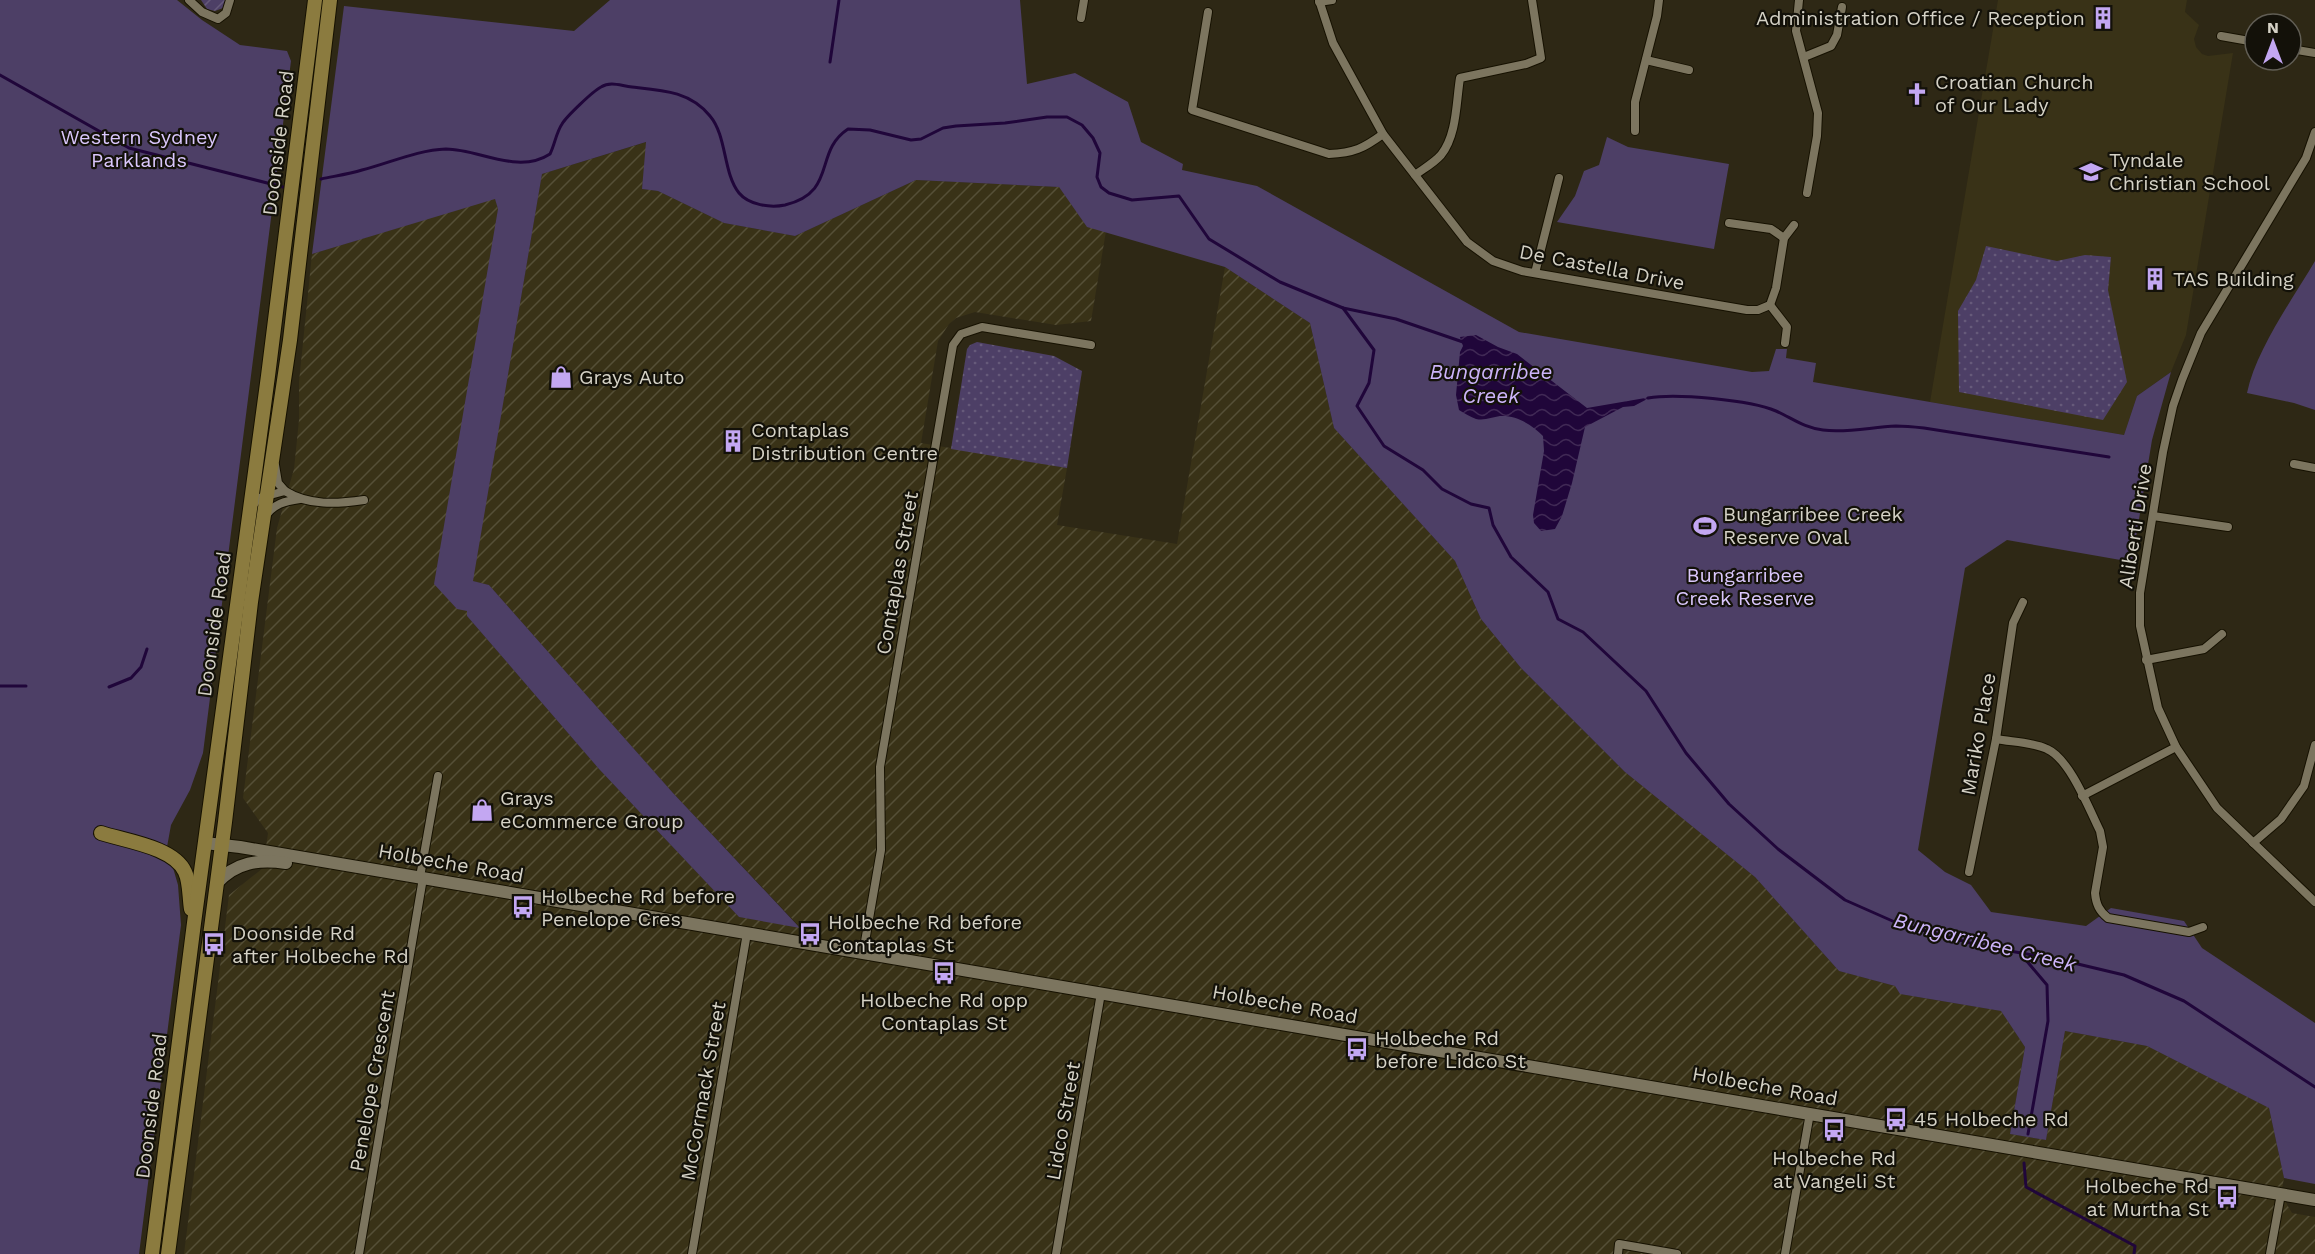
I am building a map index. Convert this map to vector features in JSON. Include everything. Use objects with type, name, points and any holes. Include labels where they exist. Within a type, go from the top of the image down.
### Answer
[{"type":"main road","name":"Doonside Road","points":[[152,1254],[315,0]]},
{"type":"main road","name":"Doonside Road","points":[[168,1254],[262,522],[290,340],[330,0]]},
{"type":"main road","points":[[101,833],[158,850],[176,860],[183,867],[187,878],[194,923]]},
{"type":"street","points":[[190,0],[202,12],[218,19],[226,13],[230,0]]},
{"type":"street","points":[[1081,18],[1084,0]]},
{"type":"street","points":[[1319,1],[1332,0]]},
{"type":"street","points":[[1415,175],[1440,156],[1446,146],[1453,128],[1460,78],[1526,64],[1541,58],[1532,0]]},
{"type":"street","points":[[1635,131],[1635,102],[1659,0]]},
{"type":"street","points":[[1798,0],[1796,31],[1818,113],[1807,193]]},
{"type":"street","name":"De Castella Drive","points":[[1319,1],[1333,43],[1383,134],[1456,230],[1472,247],[1502,265],[1535,273],[1747,310],[1758,310],[1770,305]]},
{"type":"street","points":[[1804,57],[1831,46],[1837,35],[1842,7]]},
{"type":"street","points":[[1208,12],[1192,110],[1329,153],[1348,153],[1366,146],[1383,134]]},
{"type":"street","points":[[2221,36],[2243,40]]},
{"type":"street","points":[[1646,60],[1689,70]]},
{"type":"street","name":"Aliberti Drive","points":[[2315,132],[2313,148],[2201,333],[2173,406],[2163,452],[2140,593],[2140,626],[2146,660],[2158,708],[2176,747],[2217,808],[2315,902]]},
{"type":"street","points":[[1535,273],[1559,178]]},
{"type":"street","points":[[1729,223],[1771,229],[1784,238]]},
{"type":"street","points":[[1785,344],[1787,327],[1770,305],[1776,288],[1784,238],[1794,225]]},
{"type":"street","name":"Contaplas Street","points":[[863,953],[881,842],[880,767],[953,345],[961,334],[982,327],[1091,345]]},
{"type":"street","points":[[273,455],[278,483],[285,491],[300,498],[328,504],[364,500]]},
{"type":"street","points":[[2294,464],[2315,468]]},
{"type":"street","points":[[249,513],[254,503],[266,495],[285,491]]},
{"type":"street","points":[[262,522],[273,507],[300,498]]},
{"type":"street","points":[[2153,516],[2228,527]]},
{"type":"street","name":"Mariko Place","points":[[1969,872],[1996,739],[2013,623],[2023,602]]},
{"type":"street","points":[[2146,660],[2204,649],[2222,634]]},
{"type":"street","points":[[1996,739],[2050,750],[2062,761],[2103,840],[2095,893],[2102,914],[2108,918],[2189,932],[2203,927]]},
{"type":"street","points":[[2253,843],[2282,819],[2304,786],[2315,745]]},
{"type":"street","points":[[2082,796],[2176,747]]},
{"type":"street","name":"Penelope Crescent","points":[[360,1254],[438,776]]},
{"type":"street","name":"Holbeche Road","points":[[205,843],[421,877],[2315,1200]]},
{"type":"street","name":"Holbeche Road","points":[[217,884],[232,869],[252,862],[296,864],[320,861]]},
{"type":"street","name":"McCormack Street","points":[[692,1254],[747,933]]},
{"type":"street","name":"Lidco Street","points":[[1056,1254],[1101,993]]},
{"type":"street","points":[[1785,1254],[1810,1113]]},
{"type":"street","points":[[2270,1254],[2281,1194]]},
{"type":"street","points":[[1618,1254],[1619,1244],[1677,1254]]},
{"type":"shaded area","name":"Tyndale Christian School","points":[[1998,0],[2187,0],[2185,12],[2199,25],[2194,39],[2196,47],[2202,54],[2208,56],[2233,53],[2186,335],[2171,372],[2137,396],[2124,435],[1930,402]]},
{"type":"shaded area","points":[[647,142],[642,189],[658,191],[724,223],[795,236],[916,180],[1059,187],[1087,226],[1106,231],[1091,321],[1056,325],[975,312],[956,318],[949,324],[938,341],[921,443],[1067,468],[1057,525],[1177,544],[1225,267],[1310,323],[1334,428],[1455,561],[1481,619],[1521,668],[1625,772],[1755,877],[1839,971],[1895,986],[1900,994],[2001,1011],[2025,1047],[2010,1134],[2046,1140],[2065,1031],[2147,1046],[2269,1108],[2284,1178],[2281,1194],[2292,1213],[2315,1217],[2315,1254],[184,1254],[229,895],[263,868],[268,833],[243,798],[277,528],[294,469],[299,420],[299,382],[312,254],[495,198],[498,209],[467,616],[599,769],[739,917],[800,927],[673,793],[489,585],[472,581],[542,174]]},
{"type":"green space","name":"Western Sydney Parklands","points":[[0,0],[177,0],[240,45],[287,51],[291,61],[203,753],[190,790],[171,825],[167,847],[178,885],[181,925],[139,1254],[0,1254]]},
{"type":"green space","points":[[201,0],[226,0],[223,8],[215,11],[207,9]]},
{"type":"green space","name":"Bungarribee Creek Reserve","points":[[610,0],[1020,0],[1027,84],[1075,73],[1128,102],[1141,142],[1183,164],[1182,170],[1257,186],[1519,332],[1752,372],[1769,371],[1776,349],[1787,349],[1786,358],[1816,363],[1813,382],[2124,435],[2137,396],[2171,372],[2152,440],[2132,562],[2007,540],[1965,568],[1918,850],[1945,872],[1971,885],[1991,912],[2086,926],[2111,908],[2184,921],[2202,948],[2315,1023],[2315,1184],[2284,1178],[2269,1108],[2147,1046],[2065,1031],[2046,1140],[2010,1134],[2025,1047],[2001,1011],[1900,994],[1895,986],[1839,971],[1755,877],[1625,772],[1521,668],[1481,619],[1455,561],[1334,428],[1310,323],[1225,267],[1087,227],[1059,187],[916,180],[795,236],[724,223],[658,191],[642,189],[646,142],[542,174],[473,581],[489,585],[673,793],[800,928],[739,917],[599,769],[467,616],[467,611],[457,609],[434,584],[498,209],[495,199],[312,254],[344,6],[574,31]]},
{"type":"green space","points":[[1607,137],[1628,147],[1729,164],[1714,249],[1557,222],[1575,196],[1584,171],[1599,165]]},
{"type":"green space","points":[[1986,246],[2057,261],[2085,255],[2111,257],[2108,290],[2127,382],[2103,420],[1959,392],[1958,311],[1976,280]]},
{"type":"green space","points":[[2315,261],[2315,410],[2247,393],[2266,343]]},
{"type":"green space","points":[[977,342],[1054,356],[1082,371],[1067,468],[951,449],[967,349]]},
{"type":"water","name":"Bungarribee Creek","points":[[1476,335],[1517,354],[1587,408],[1651,397],[1634,406],[1623,407],[1585,427],[1572,483],[1562,516],[1555,529],[1541,531],[1534,523],[1533,515],[1544,451],[1543,436],[1529,425],[1512,417],[1479,419],[1459,410],[1456,395],[1460,352],[1463,346],[1460,337]]},
{"type":"waterway","points":[[830,62],[839,0]]},
{"type":"waterway","name":"Bungarribee Creek","points":[[0,75],[129,148],[283,187]]},
{"type":"waterway","name":"Bungarribee Creek","points":[[321,179],[414,154],[446,149],[512,162],[538,160],[550,154],[564,121],[597,89],[609,84],[674,93],[693,101],[710,116],[715,124],[730,175],[739,193],[754,203],[766,206],[785,205],[801,199],[812,191],[819,181],[837,138],[848,129],[870,130],[911,140],[921,139],[943,128],[956,126],[1067,117],[1082,125],[1093,138],[1100,153],[1097,177],[1101,187],[1109,193],[1132,200],[1179,196],[1209,239],[1280,282],[1343,308],[1374,350],[1369,383],[1357,406],[1384,446],[1423,470],[1442,489],[1471,504],[1489,508],[1493,525],[1511,557],[1548,592],[1558,619],[1583,632],[1646,691],[1686,753],[1729,804],[1778,849],[1845,900],[1897,923],[1981,946],[2061,960],[2124,975],[2184,1001],[2315,1087]]},
{"type":"waterway","points":[[1343,308],[1396,319],[1463,342]]},
{"type":"waterway","points":[[1648,398],[1694,397],[1749,404],[1776,411],[1804,425],[1823,430],[1914,427],[2109,457]]},
{"type":"waterway","points":[[109,687],[131,678],[141,667],[147,649]]},
{"type":"waterway","points":[[0,686],[26,686]]},
{"type":"waterway","points":[[2020,953],[2047,985],[2048,1021],[2028,1134]]},
{"type":"waterway","points":[[2024,1163],[2026,1187],[2135,1246],[2134,1254]]},
{"type":"place","name":"Administration Office / Reception","points":[[2103,18]]},
{"type":"place","name":"Croatian Church of Our Lady","points":[[1917,94]]},
{"type":"place","name":"Tyndale Christian School","points":[[2091,172]]},
{"type":"place","name":"TAS Building","points":[[2155,279]]},
{"type":"place","name":"Grays Auto","points":[[561,377]]},
{"type":"place","name":"Contaplas Distribution Centre","points":[[733,441]]},
{"type":"place","name":"Bungarribee Creek Reserve Oval","points":[[1705,526]]},
{"type":"place","name":"Grays eCommerce Group","points":[[482,810]]},
{"type":"place","name":"Holbeche Rd before Penelope Cres","points":[[523,907]]},
{"type":"place","name":"Holbeche Rd before Contaplas St","points":[[810,934]]},
{"type":"place","name":"Doonside Rd after Holbeche Rd","points":[[214,944]]},
{"type":"place","name":"Holbeche Rd opp Contaplas St","points":[[944,973]]},
{"type":"place","name":"Holbeche Rd before Lidco St","points":[[1357,1049]]},
{"type":"place","name":"45 Holbeche Rd","points":[[1896,1119]]},
{"type":"place","name":"Holbeche Rd at Vangeli St","points":[[1834,1130]]},
{"type":"place","name":"Holbeche Rd at Murtha St","points":[[2227,1197]]}]
